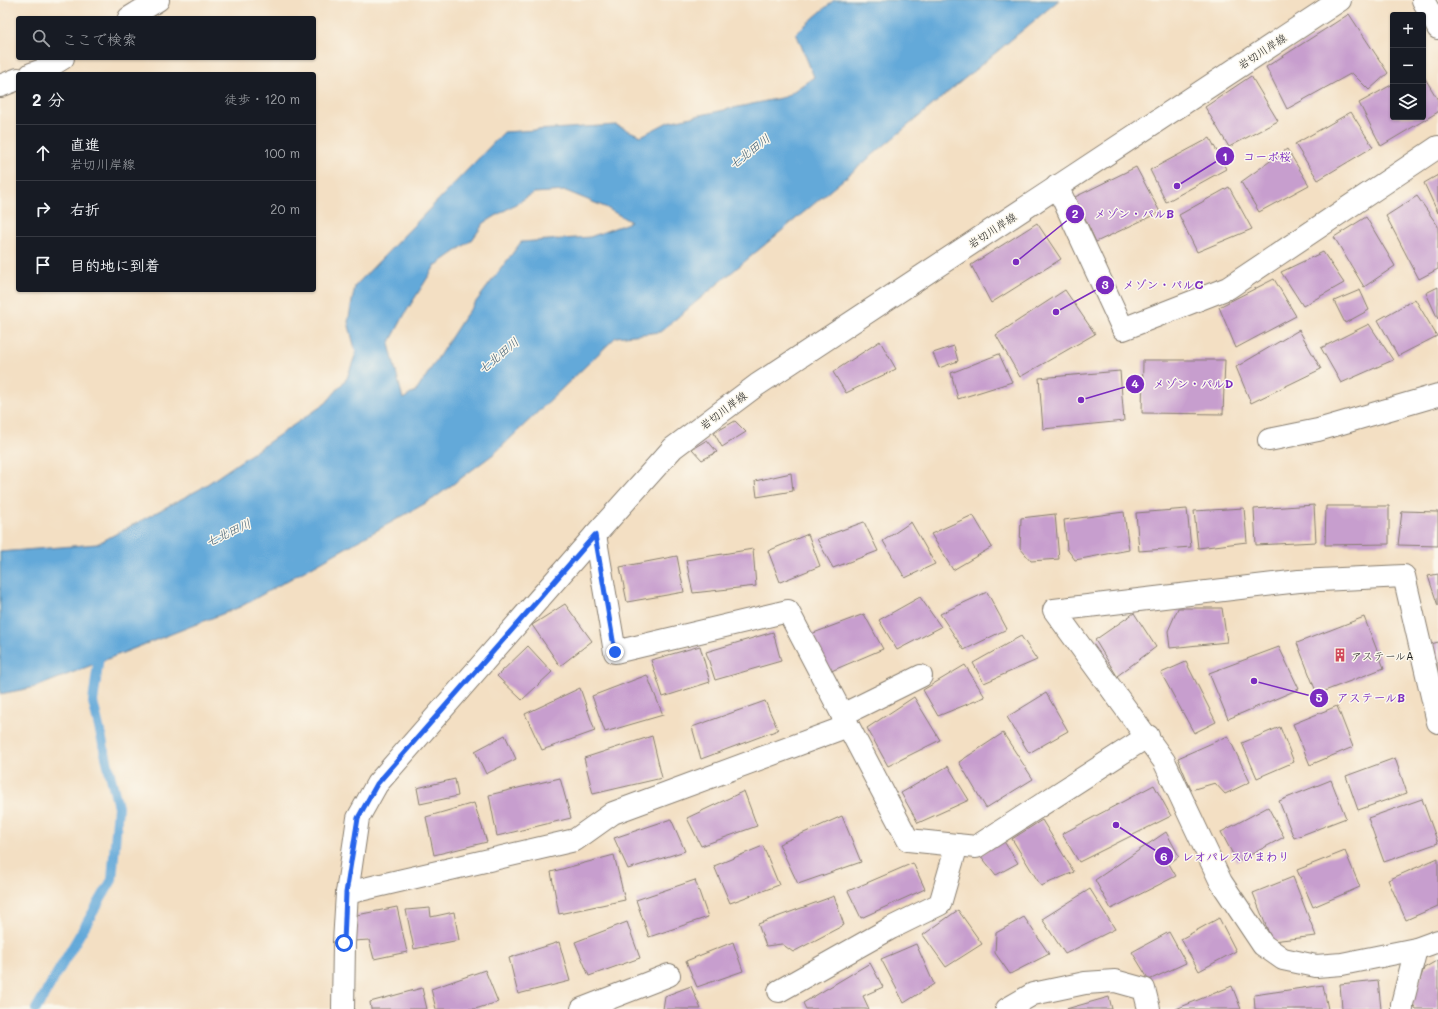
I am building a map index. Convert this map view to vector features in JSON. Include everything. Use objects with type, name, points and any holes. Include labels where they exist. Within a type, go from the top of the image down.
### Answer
[{"type":"street","points":[[132,16],[158,0]]},
{"type":"street","name":"岩切川岸線","points":[[343,1009],[346,893],[358,818],[377,784],[673,448],[756,385],[1340,0]]},
{"type":"street","points":[[1423,0],[1438,28]]},
{"type":"street","points":[[37,72],[45,69],[60,60]]},
{"type":"street","points":[[0,86],[16,80]]},
{"type":"street","points":[[1057,186],[1123,329],[1228,288],[1438,147]]},
{"type":"street","points":[[1268,440],[1318,430],[1438,396]]},
{"type":"street","points":[[595,535],[615,652],[788,611],[908,840],[976,847],[1148,736]]},
{"type":"street","points":[[1438,722],[1404,576],[1299,581],[1054,610],[1148,736],[1164,761],[1221,882],[1263,945],[1283,959],[1316,966],[1342,964],[1416,949],[1438,941]]},
{"type":"street","points":[[346,893],[575,840],[613,813],[845,721],[921,676]]},
{"type":"street","points":[[778,991],[891,928],[940,904],[957,845]]},
{"type":"street","points":[[1402,1009],[1416,949]]},
{"type":"street","points":[[582,1009],[669,975]]},
{"type":"street","points":[[1007,1009],[1033,994],[1085,983],[1114,981],[1144,989],[1149,1009]]},
{"type":"water","name":"七北田川","points":[[834,0],[1059,0],[660,332],[616,337],[495,453],[433,499],[240,607],[36,687],[0,694],[0,552],[97,544],[200,489],[326,403],[347,378],[356,353],[348,322],[355,286],[504,132],[616,125],[641,136],[668,122],[785,97],[814,77],[796,33]],"holes":[[[566,191],[605,207],[631,222],[590,237],[521,242],[463,319],[417,390],[403,399],[389,344],[406,312],[435,266],[472,240],[484,223],[534,193]]]},
{"type":"building","points":[[1349,14],[1388,73],[1369,90],[1352,73],[1287,109],[1266,67]]},
{"type":"building","points":[[1251,76],[1278,121],[1229,147],[1205,107]]},
{"type":"building","points":[[1426,80],[1438,100],[1438,112],[1426,119]]},
{"type":"building","points":[[1390,86],[1390,120],[1425,120],[1381,146],[1359,103]]},
{"type":"building","points":[[1351,112],[1373,147],[1318,180],[1295,144]]},
{"type":"building","points":[[1210,138],[1226,169],[1166,202],[1150,170]]},
{"type":"building","points":[[1287,149],[1309,185],[1259,212],[1241,182]]},
{"type":"building","points":[[1136,167],[1160,212],[1096,242],[1075,197]]},
{"type":"building","points":[[1438,175],[1438,213],[1424,183]]},
{"type":"building","points":[[1229,187],[1252,229],[1197,252],[1179,215]]},
{"type":"building","points":[[1417,196],[1438,226],[1438,269],[1419,279],[1386,216]]},
{"type":"building","points":[[1366,217],[1395,266],[1364,287],[1334,237]]},
{"type":"building","points":[[1037,223],[1061,259],[991,303],[971,265]]},
{"type":"building","points":[[1323,252],[1344,283],[1303,306],[1281,272]]},
{"type":"building","points":[[1274,279],[1296,316],[1236,348],[1219,307]]},
{"type":"building","points":[[1438,287],[1438,319],[1426,293]]},
{"type":"building","points":[[1065,290],[1095,334],[1020,377],[996,335]]},
{"type":"building","points":[[1360,290],[1369,310],[1345,323],[1334,301]]},
{"type":"building","points":[[1415,299],[1437,336],[1398,356],[1378,320]]},
{"type":"building","points":[[1369,324],[1393,360],[1341,383],[1321,348]]},
{"type":"building","points":[[1299,330],[1321,369],[1251,403],[1236,367]]},
{"type":"building","points":[[880,341],[896,369],[846,393],[833,372]]},
{"type":"building","points":[[954,346],[958,361],[939,368],[933,353]]},
{"type":"building","points":[[999,354],[1012,382],[958,399],[951,373]]},
{"type":"building","points":[[1143,360],[1225,360],[1223,414],[1142,413]]},
{"type":"building","points":[[1120,371],[1124,421],[1043,429],[1039,378]]},
{"type":"building","points":[[735,421],[746,432],[722,447],[714,433]]},
{"type":"building","points":[[707,440],[717,452],[702,460],[692,449]]},
{"type":"building","points":[[791,473],[793,491],[757,497],[755,481]]},
{"type":"building","points":[[1314,505],[1316,542],[1256,545],[1254,509]]},
{"type":"building","points":[[1326,506],[1389,506],[1389,544],[1325,545]]},
{"type":"building","points":[[1244,508],[1247,542],[1198,548],[1194,511]]},
{"type":"building","points":[[1187,509],[1191,547],[1139,551],[1136,513]]},
{"type":"building","points":[[1402,511],[1438,512],[1438,546],[1398,545]]},
{"type":"building","points":[[1124,512],[1129,550],[1075,560],[1067,549],[1064,520]]},
{"type":"building","points":[[1055,514],[1059,559],[1031,561],[1020,548],[1021,518]]},
{"type":"building","points":[[973,515],[992,547],[953,570],[931,534]]},
{"type":"building","points":[[864,522],[878,551],[833,568],[817,539]]},
{"type":"building","points":[[911,522],[935,564],[905,578],[883,541]]},
{"type":"building","points":[[808,534],[820,566],[780,582],[768,551]]},
{"type":"building","points":[[753,549],[756,586],[693,593],[686,560]]},
{"type":"building","points":[[677,556],[684,592],[627,602],[620,567]]},
{"type":"building","points":[[1438,574],[1438,606],[1428,576]]},
{"type":"building","points":[[987,592],[1007,629],[964,650],[940,614]]},
{"type":"building","points":[[920,597],[941,627],[897,650],[879,620]]},
{"type":"building","points":[[565,604],[592,641],[560,666],[532,625]]},
{"type":"building","points":[[1178,608],[1222,608],[1227,642],[1170,648],[1168,631]]},
{"type":"building","points":[[1134,613],[1156,647],[1117,676],[1095,640]]},
{"type":"building","points":[[864,614],[883,649],[829,672],[811,634]]},
{"type":"building","name":"アステールA","points":[[1364,617],[1384,668],[1317,694],[1297,643]]},
{"type":"building","points":[[773,632],[781,661],[715,680],[706,652]]},
{"type":"building","points":[[1021,636],[1037,660],[984,683],[973,663]]},
{"type":"building","points":[[1438,642],[1438,673],[1428,645]]},
{"type":"building","points":[[528,646],[552,672],[522,700],[497,676]]},
{"type":"building","points":[[700,646],[710,682],[663,697],[651,660]]},
{"type":"building","points":[[1279,647],[1299,689],[1228,719],[1209,673]]},
{"type":"building","points":[[1186,662],[1216,722],[1194,733],[1161,673]]},
{"type":"building","points":[[965,665],[985,697],[938,716],[923,690]]},
{"type":"building","points":[[647,675],[663,715],[605,732],[592,696]]},
{"type":"building","points":[[580,688],[595,731],[542,750],[525,714]]},
{"type":"building","points":[[1046,693],[1068,731],[1029,753],[1007,717]]},
{"type":"building","points":[[914,697],[940,740],[888,766],[867,728]]},
{"type":"building","points":[[765,701],[778,730],[701,759],[692,727]]},
{"type":"building","points":[[1337,706],[1353,747],[1310,765],[1293,724]]},
{"type":"building","points":[[1280,727],[1294,762],[1257,778],[1242,743]]},
{"type":"building","points":[[1003,733],[1033,779],[986,808],[959,762]]},
{"type":"building","points":[[505,735],[516,759],[486,774],[475,751]]},
{"type":"building","points":[[652,736],[662,778],[593,794],[584,758]]},
{"type":"building","points":[[1228,736],[1250,782],[1225,794],[1215,783],[1191,790],[1178,758]]},
{"type":"building","points":[[1395,758],[1407,793],[1358,810],[1346,776]]},
{"type":"building","points":[[948,766],[969,800],[918,823],[901,793]]},
{"type":"building","points":[[560,778],[571,818],[497,836],[489,795]]},
{"type":"building","points":[[455,779],[458,796],[420,804],[417,788]]},
{"type":"building","points":[[1331,780],[1346,818],[1294,838],[1279,801]]},
{"type":"building","points":[[1154,785],[1171,816],[1079,862],[1062,834]]},
{"type":"building","points":[[744,791],[757,826],[701,846],[687,818]]},
{"type":"building","points":[[1422,799],[1438,843],[1384,862],[1368,818]]},
{"type":"building","points":[[474,803],[487,842],[434,855],[426,817]]},
{"type":"building","points":[[1268,807],[1284,837],[1237,862],[1221,832]]},
{"type":"building","points":[[842,816],[861,862],[798,884],[779,844]]},
{"type":"building","points":[[671,819],[685,851],[628,869],[614,838]]},
{"type":"building","points":[[1042,820],[1074,872],[1041,886],[1012,839]]},
{"type":"building","points":[[1166,832],[1179,856],[1169,864],[1176,876],[1111,909],[1095,880]]},
{"type":"building","points":[[1003,840],[1018,863],[996,875],[980,855]]},
{"type":"building","points":[[763,846],[779,885],[730,903],[714,866]]},
{"type":"building","points":[[1345,851],[1360,887],[1313,907],[1297,870]]},
{"type":"building","points":[[614,855],[625,900],[559,914],[551,872]]},
{"type":"building","points":[[1438,858],[1438,906],[1406,920],[1388,880]]},
{"type":"building","points":[[913,863],[925,889],[861,918],[848,891]]},
{"type":"building","points":[[1293,877],[1316,936],[1272,941],[1253,893]]},
{"type":"building","points":[[695,880],[708,917],[649,937],[636,900]]},
{"type":"building","points":[[1090,889],[1115,929],[1065,954],[1042,919]]},
{"type":"building","points":[[834,896],[844,925],[793,952],[782,944],[766,946],[758,924]]},
{"type":"building","points":[[397,907],[407,952],[374,959],[369,940],[354,941],[357,915]]},
{"type":"building","points":[[430,908],[431,917],[454,912],[459,940],[414,949],[406,910]]},
{"type":"building","points":[[958,910],[982,944],[946,967],[923,935]]},
{"type":"building","points":[[1024,917],[1049,954],[1010,974],[995,953],[996,933]]},
{"type":"building","points":[[1219,918],[1236,951],[1199,971],[1181,939]]},
{"type":"building","points":[[627,922],[640,958],[589,976],[575,942]]},
{"type":"building","points":[[1169,932],[1186,963],[1149,980],[1132,952]]},
{"type":"building","points":[[559,942],[570,981],[518,994],[509,958]]},
{"type":"building","points":[[733,942],[743,971],[697,987],[686,961]]},
{"type":"building","points":[[916,944],[934,984],[904,1003],[881,959]]},
{"type":"building","points":[[1438,960],[1438,1009],[1416,1009],[1412,1003],[1424,968]]},
{"type":"building","points":[[870,963],[883,987],[863,996],[869,1009],[806,1009],[803,1003]]},
{"type":"building","points":[[485,970],[498,1002],[475,1009],[436,1009],[431,989]]},
{"type":"building","points":[[1378,980],[1381,1009],[1342,1009],[1340,984]]},
{"type":"building","points":[[1323,985],[1328,1009],[1255,1009],[1254,995]]},
{"type":"building","points":[[691,986],[701,1009],[663,1009],[665,996]]},
{"type":"building","points":[[1232,986],[1241,1009],[1176,1009]]},
{"type":"building","points":[[422,988],[427,1009],[371,1009],[370,1002]]},
{"type":"building","points":[[1109,997],[1112,1009],[1066,1009]]},
{"type":"waterway","points":[[36,1009],[112,880],[118,807],[93,702],[100,649]]},
{"type":"place","name":"コーポ桜","points":[[1177,186]]},
{"type":"place","name":"メゾン・パルB","points":[[1016,262]]},
{"type":"place","name":"メゾン・パルC","points":[[1056,312]]},
{"type":"place","name":"メゾン・パルD","points":[[1081,400]]},
{"type":"place","name":"アステールA","points":[[1340,655]]},
{"type":"place","name":"アステールB","points":[[1254,681]]},
{"type":"place","name":"レオパレスひまわり","points":[[1116,825]]},
{"type":"route","points":[[344,943],[346,893],[358,818],[377,784],[595,535],[615,652]]}]
